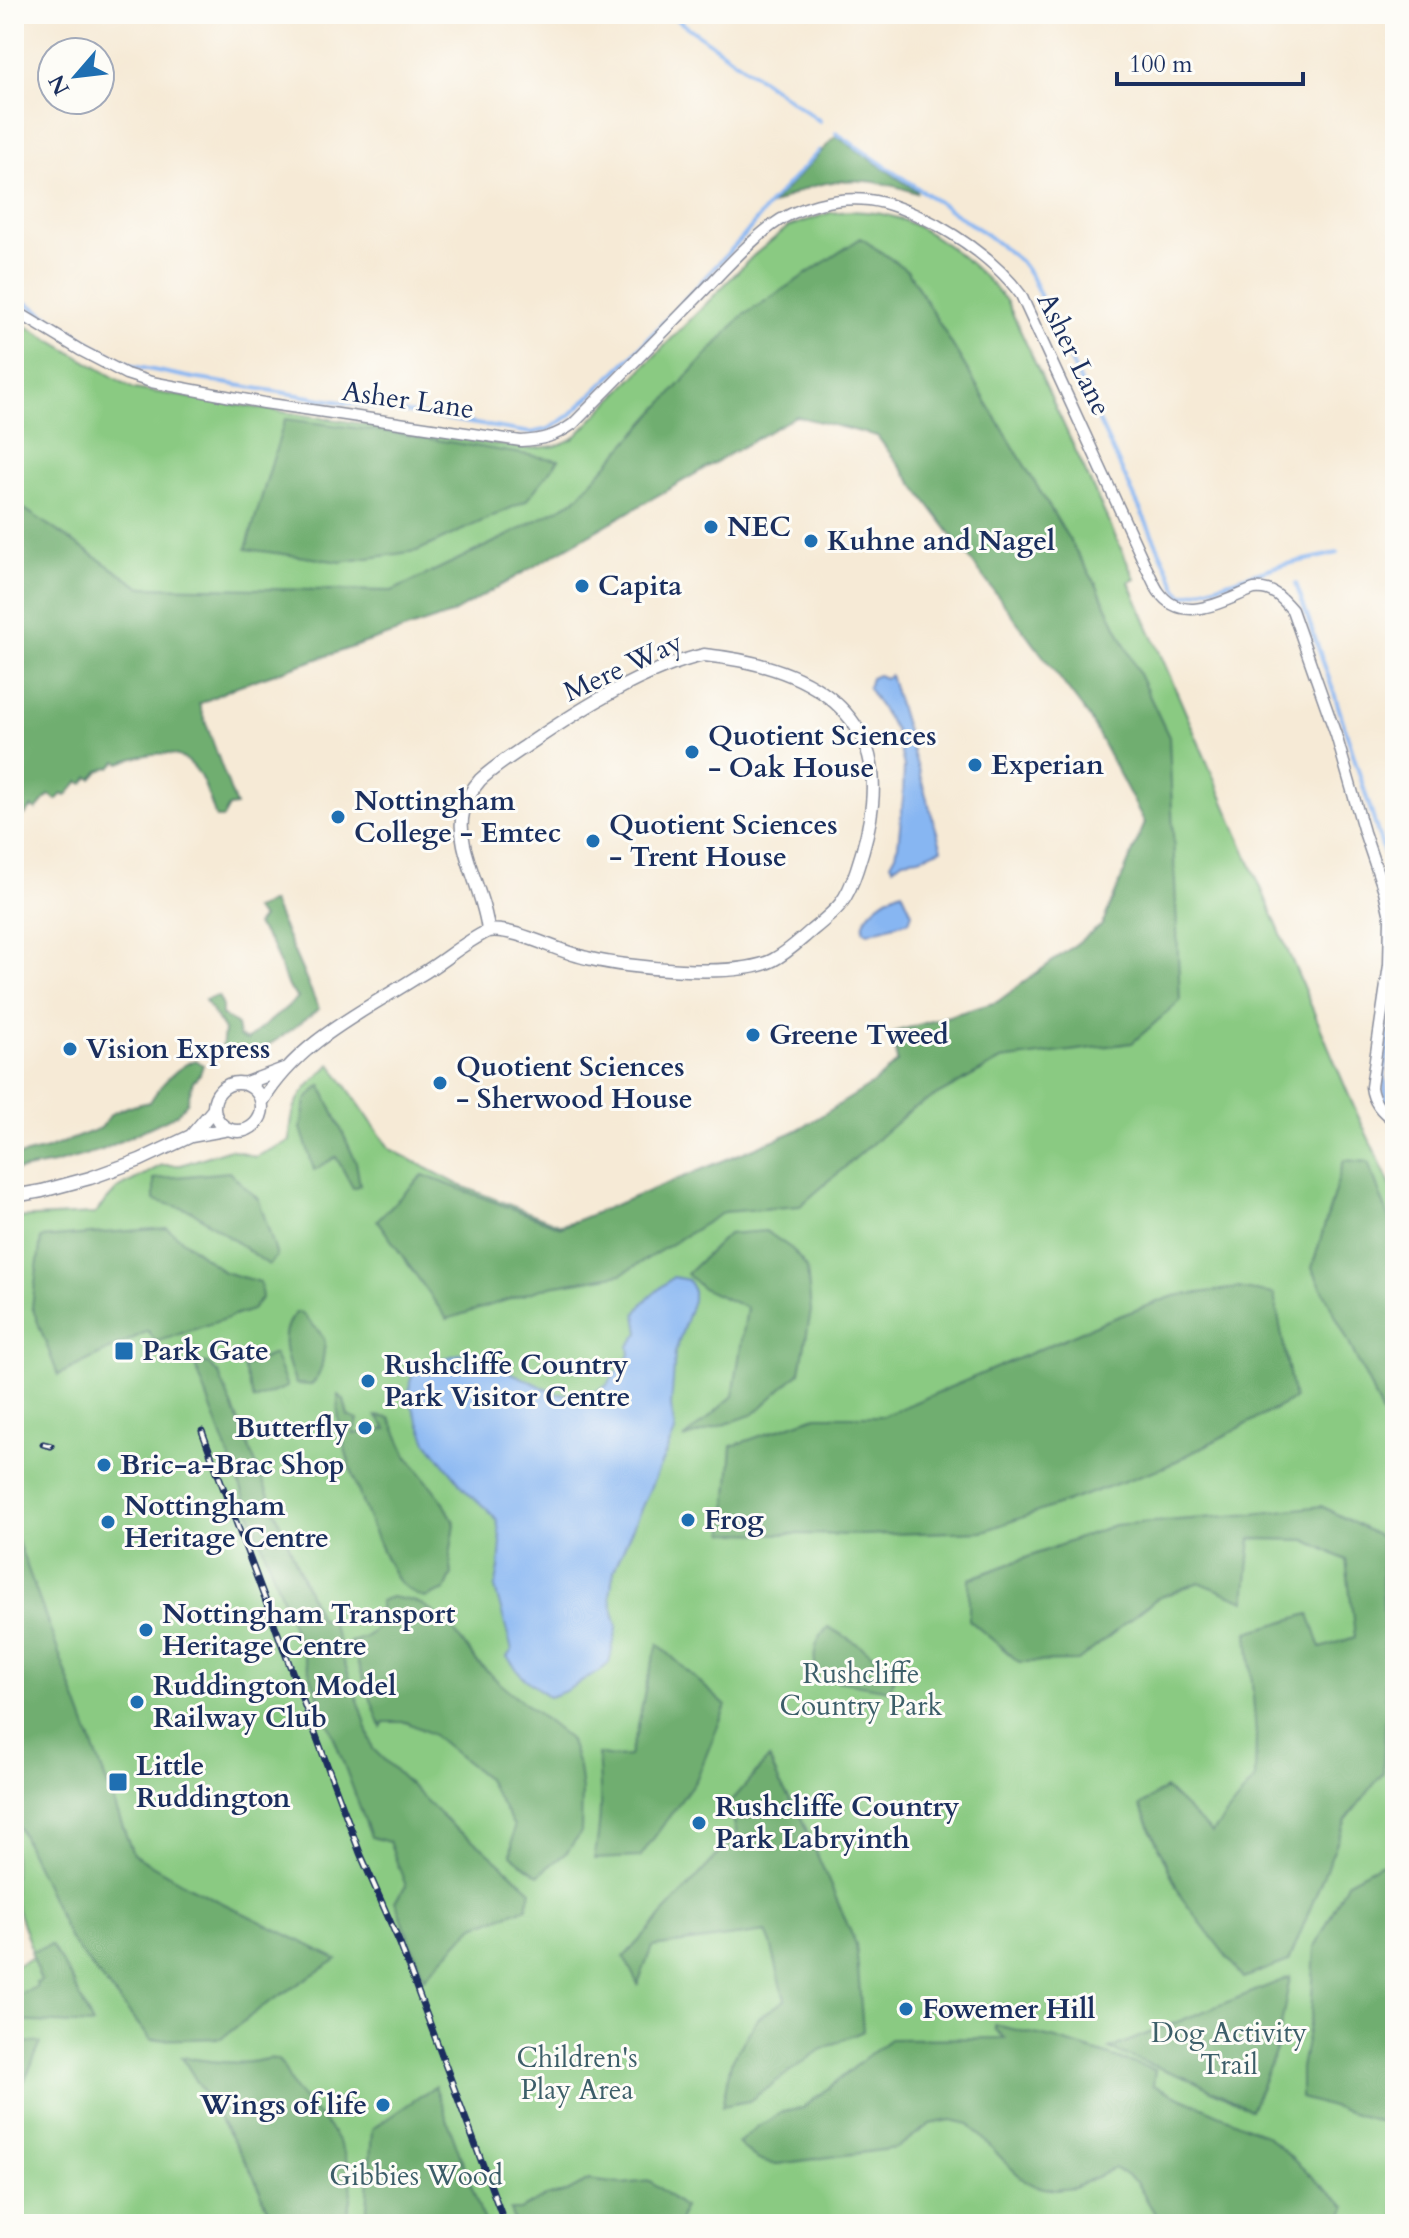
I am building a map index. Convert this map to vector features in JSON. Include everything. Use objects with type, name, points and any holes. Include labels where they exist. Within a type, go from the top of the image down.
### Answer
[{"type":"street","name":"Asher Lane","points":[[14,310],[80,350],[126,374],[151,382],[264,403],[521,441],[539,440],[553,437],[573,424],[773,224],[831,201],[869,200],[899,208],[948,232],[990,262],[1021,295],[1147,569],[1166,599],[1183,609],[1198,610],[1262,588],[1283,598],[1292,610],[1336,735],[1387,904],[1391,940],[1389,965],[1371,1087],[1372,1098],[1385,1115],[1395,1121]]},
{"type":"street","name":"Mere Way","points":[[704,655],[726,658],[768,667],[807,683],[827,696],[861,735],[872,768],[872,795],[861,856],[847,898],[833,914],[773,960],[740,969],[643,967],[587,958],[506,932],[488,931],[486,909],[464,845],[462,830],[463,814],[470,794],[493,768],[614,692],[687,659],[704,655]]},
{"type":"street","points":[[262,1102],[286,1068],[341,1023],[423,974],[468,940],[488,931]]},
{"type":"street","points":[[246,1083],[257,1092],[262,1102],[262,1113],[246,1130],[229,1129],[221,1124],[214,1109],[220,1091],[234,1083],[246,1083],[286,1068]]},
{"type":"street","points":[[191,1136],[214,1109]]},
{"type":"street","points":[[14,1196],[90,1178],[140,1160],[191,1136],[229,1129]]},
{"type":"green space","points":[[836,136],[916,193],[886,184],[841,181],[797,192],[769,207]]},
{"type":"green space","name":"Rushcliffe Country Park","points":[[851,211],[889,215],[925,231],[971,264],[1007,302],[1135,579],[1129,582],[1395,1197],[1395,2224],[14,2224],[14,1966],[34,1957],[14,1899],[14,1218],[94,1214],[117,1189],[162,1165],[181,1165],[230,1149],[255,1157],[290,1141],[292,1115],[300,1097],[331,1064],[390,1149],[459,1185],[561,1225],[651,1199],[735,1163],[953,1046],[1139,921],[1168,845],[922,431],[793,394],[453,576],[14,755],[14,319],[134,389],[525,449],[556,446],[573,439],[753,256],[788,227],[829,213]]},
{"type":"green space","points":[[861,238],[908,271],[1097,586],[1169,737],[1180,1001],[1132,1043],[1001,1060],[912,1109],[800,1206],[724,1212],[622,1274],[551,1286],[447,1319],[377,1220],[423,1175],[561,1227],[798,1130],[874,1083],[897,1062],[894,1032],[997,1002],[1102,925],[1145,823],[1089,717],[877,436],[796,416],[451,614],[237,686],[199,704],[236,806],[229,807],[223,818],[216,818],[196,770],[188,761],[167,754],[117,761],[111,768],[99,771],[92,779],[89,777],[83,784],[79,781],[66,796],[62,794],[56,800],[48,796],[36,810],[32,807],[25,815],[14,807],[14,502],[140,587],[392,591],[575,500],[741,317]]},
{"type":"green space","points":[[285,419],[559,460],[526,501],[417,551],[341,562],[246,549]]},
{"type":"green space","points":[[272,902],[319,1009],[267,1046],[229,1056],[222,1049],[224,1030],[205,1000],[218,996],[222,1015],[237,1025],[239,1036],[247,1040],[298,998],[288,987],[272,945],[256,925],[262,918],[254,910]]},
{"type":"green space","points":[[196,1060],[203,1065],[200,1074],[193,1081],[187,1103],[176,1115],[102,1150],[54,1164],[14,1171],[14,1157],[47,1149],[101,1128],[111,1114],[150,1102],[170,1077]]},
{"type":"green space","points":[[321,1085],[356,1162],[360,1185],[353,1188],[336,1157],[314,1170],[301,1128],[306,1100]]},
{"type":"green space","points":[[1344,1160],[1368,1162],[1395,1234],[1395,1447],[1370,1386],[1312,1268]]},
{"type":"green space","points":[[229,1172],[259,1200],[277,1256],[269,1265],[192,1211],[154,1200],[154,1179]]},
{"type":"green space","points":[[167,1228],[224,1272],[260,1282],[262,1298],[252,1310],[156,1342],[148,1331],[58,1375],[32,1307],[41,1238]]},
{"type":"green space","points":[[766,1231],[792,1249],[807,1268],[811,1311],[800,1372],[754,1414],[684,1439],[733,1396],[747,1308],[702,1288],[687,1274],[728,1234]]},
{"type":"green space","points":[[1238,1288],[1274,1294],[1294,1399],[1167,1466],[984,1531],[862,1535],[725,1533],[732,1446],[816,1416],[883,1416],[1103,1322],[1174,1296]]},
{"type":"green space","points":[[297,1312],[302,1313],[325,1342],[320,1371],[311,1385],[296,1384],[285,1347],[286,1328]]},
{"type":"green space","points":[[274,1354],[287,1387],[254,1400],[243,1367]]},
{"type":"green space","points":[[194,1362],[208,1364],[219,1374],[319,1618],[325,1621],[330,1619],[373,1749],[453,1827],[481,1846],[531,1890],[527,1908],[474,1926],[424,1978],[395,1901],[406,1886],[389,1842],[371,1837]]},
{"type":"green space","points":[[339,1395],[344,1400],[348,1416],[358,1420],[354,1434],[387,1429],[376,1416],[390,1418],[407,1456],[443,1501],[455,1524],[450,1556],[452,1574],[445,1590],[425,1598],[417,1595],[407,1590],[390,1567],[348,1460],[341,1433]]},
{"type":"green space","points":[[1321,1506],[1381,1537],[1386,1711],[1383,1773],[1346,1820],[1289,1961],[1243,1978],[1181,1897],[1140,1806],[1165,1788],[1212,1833],[1255,1779],[1256,1735],[1248,1632],[1309,1614],[1321,1648],[1355,1637],[1346,1560],[1306,1540],[1251,1539],[1245,1601],[1199,1582],[1156,1599],[1078,1661],[1019,1662],[969,1620],[969,1579],[1114,1525]]},
{"type":"green space","points":[[14,1531],[133,1854],[188,1886],[337,1959],[262,2007],[222,2038],[151,2040],[70,1940],[14,1817]]},
{"type":"green space","points":[[391,1597],[423,1605],[449,1624],[477,1662],[569,1739],[579,1767],[581,1832],[567,1852],[538,1875],[511,1855],[514,1826],[486,1778],[432,1734],[406,1722],[384,1722],[381,1727],[350,1642],[366,1637],[376,1629],[380,1618],[380,1601]]},
{"type":"green space","points":[[828,1627],[882,1663],[894,1680],[889,1690],[837,1681],[816,1669],[816,1646]]},
{"type":"green space","points":[[658,1644],[726,1706],[697,1778],[640,1857],[594,1859],[600,1806],[598,1754],[629,1756]]},
{"type":"green space","points":[[769,1758],[780,1784],[799,1813],[856,1944],[863,2031],[820,2050],[749,2101],[722,2106],[731,2062],[757,2019],[785,2000],[766,1932],[652,1947],[638,1984],[624,1957],[737,1834],[729,1804]]},
{"type":"green space","points":[[1380,1864],[1395,1864],[1395,2126],[1301,2098],[1301,2068],[1311,2014],[1315,1947],[1348,1881]]},
{"type":"green space","points":[[51,1945],[93,2025],[14,2021],[14,1996],[37,1987],[36,1983],[41,1981],[30,1952]]},
{"type":"green space","name":"Dog Activity Trail","points":[[1290,1977],[1277,2048],[1251,2110],[1194,2081],[1109,2049]]},
{"type":"green space","points":[[995,2025],[1056,2039],[1155,2070],[1153,2085],[1266,2135],[1346,2207],[1340,2224],[1161,2224],[1136,2182],[1115,2168],[1074,2188],[1054,2190],[1035,2186],[1009,2166],[969,2124],[951,2120],[930,2124],[897,2148],[778,2164],[756,2158],[738,2143],[783,2112],[803,2108],[890,2039],[1005,2038],[995,2029]]},
{"type":"green space","points":[[14,2042],[41,2043],[18,2095],[14,2095]]},
{"type":"green space","points":[[182,2057],[233,2063],[272,2059],[281,2064],[294,2089],[328,2126],[348,2164],[350,2202],[341,2224],[275,2224],[250,2169]]},
{"type":"green space","name":"Gibbies Wood","points":[[435,2086],[485,2224],[366,2224],[372,2129]]},
{"type":"green space","points":[[589,2180],[621,2184],[650,2181],[683,2207],[679,2224],[515,2224],[510,2210],[520,2210]]},
{"type":"water","points":[[878,675],[885,678],[890,675],[942,849],[919,858],[903,860],[893,867],[891,863],[898,845],[904,766],[895,730],[868,688],[871,678]]},
{"type":"water","points":[[902,891],[912,913],[909,921],[868,933],[863,930],[871,911]]},
{"type":"water","points":[[673,1277],[688,1280],[693,1289],[693,1300],[675,1353],[671,1406],[675,1432],[614,1570],[610,1596],[617,1628],[609,1663],[563,1692],[549,1697],[523,1677],[507,1657],[512,1650],[495,1588],[501,1542],[497,1521],[468,1493],[427,1442],[409,1398],[410,1382],[414,1370],[426,1363],[460,1354],[558,1394],[594,1392],[606,1386],[630,1355],[629,1346],[639,1333],[636,1314],[644,1302]]},
{"type":"waterway","points":[[669,14],[820,121]]},
{"type":"waterway","points":[[836,133],[987,235],[1020,261],[1031,276],[1183,596],[1278,566],[1338,553]]},
{"type":"waterway","points":[[14,295],[132,366],[531,433],[549,429],[569,416],[630,358],[819,151]]},
{"type":"waterway","points":[[1296,584],[1335,696],[1395,888]]},
{"type":"waterway","points":[[1395,995],[1384,1075],[1386,1099],[1395,1107]]},
{"type":"railway","points":[[202,1431],[360,1853],[400,1944],[505,2224]]},
{"type":"railway","points":[[43,1444],[51,1446]]},
{"type":"place","name":"NEC","points":[[711,527]]},
{"type":"place","name":"Kuhne and Nagel","points":[[811,541]]},
{"type":"place","name":"Capita","points":[[582,586]]},
{"type":"place","name":"Quotient Sciences - Oak House","points":[[692,752]]},
{"type":"place","name":"Experian","points":[[975,765]]},
{"type":"place","name":"Nottingham College - Emtec","points":[[338,817]]},
{"type":"place","name":"Quotient Sciences - Trent House","points":[[593,841]]},
{"type":"place","name":"Greene Tweed","points":[[753,1035]]},
{"type":"place","name":"Vision Express","points":[[70,1049]]},
{"type":"place","name":"Quotient Sciences - Sherwood House","points":[[440,1083]]},
{"type":"place","name":"Park Gate","points":[[124,1351]]},
{"type":"place","name":"Rushcliffe Country Park Visitor Centre","points":[[368,1381]]},
{"type":"place","name":"Butterfly","points":[[365,1428]]},
{"type":"place","name":"Bric-a-Brac Shop","points":[[104,1465]]},
{"type":"place","name":"Frog","points":[[688,1520]]},
{"type":"place","name":"Nottingham Heritage Centre","points":[[108,1522]]},
{"type":"place","name":"Nottingham Transport Heritage Centre","points":[[146,1630]]},
{"type":"place","name":"Ruddington Model Railway Club","points":[[137,1702]]},
{"type":"place","name":"Little Ruddington","points":[[118,1782]]},
{"type":"place","name":"Rushcliffe Country Park Labryinth","points":[[699,1823]]},
{"type":"place","name":"Fowemer Hill","points":[[906,2009]]},
{"type":"place","name":"Wings of life","points":[[383,2105]]},
{"type":"park label","name":"Children's Play Area","points":[[577,2074]]}]
